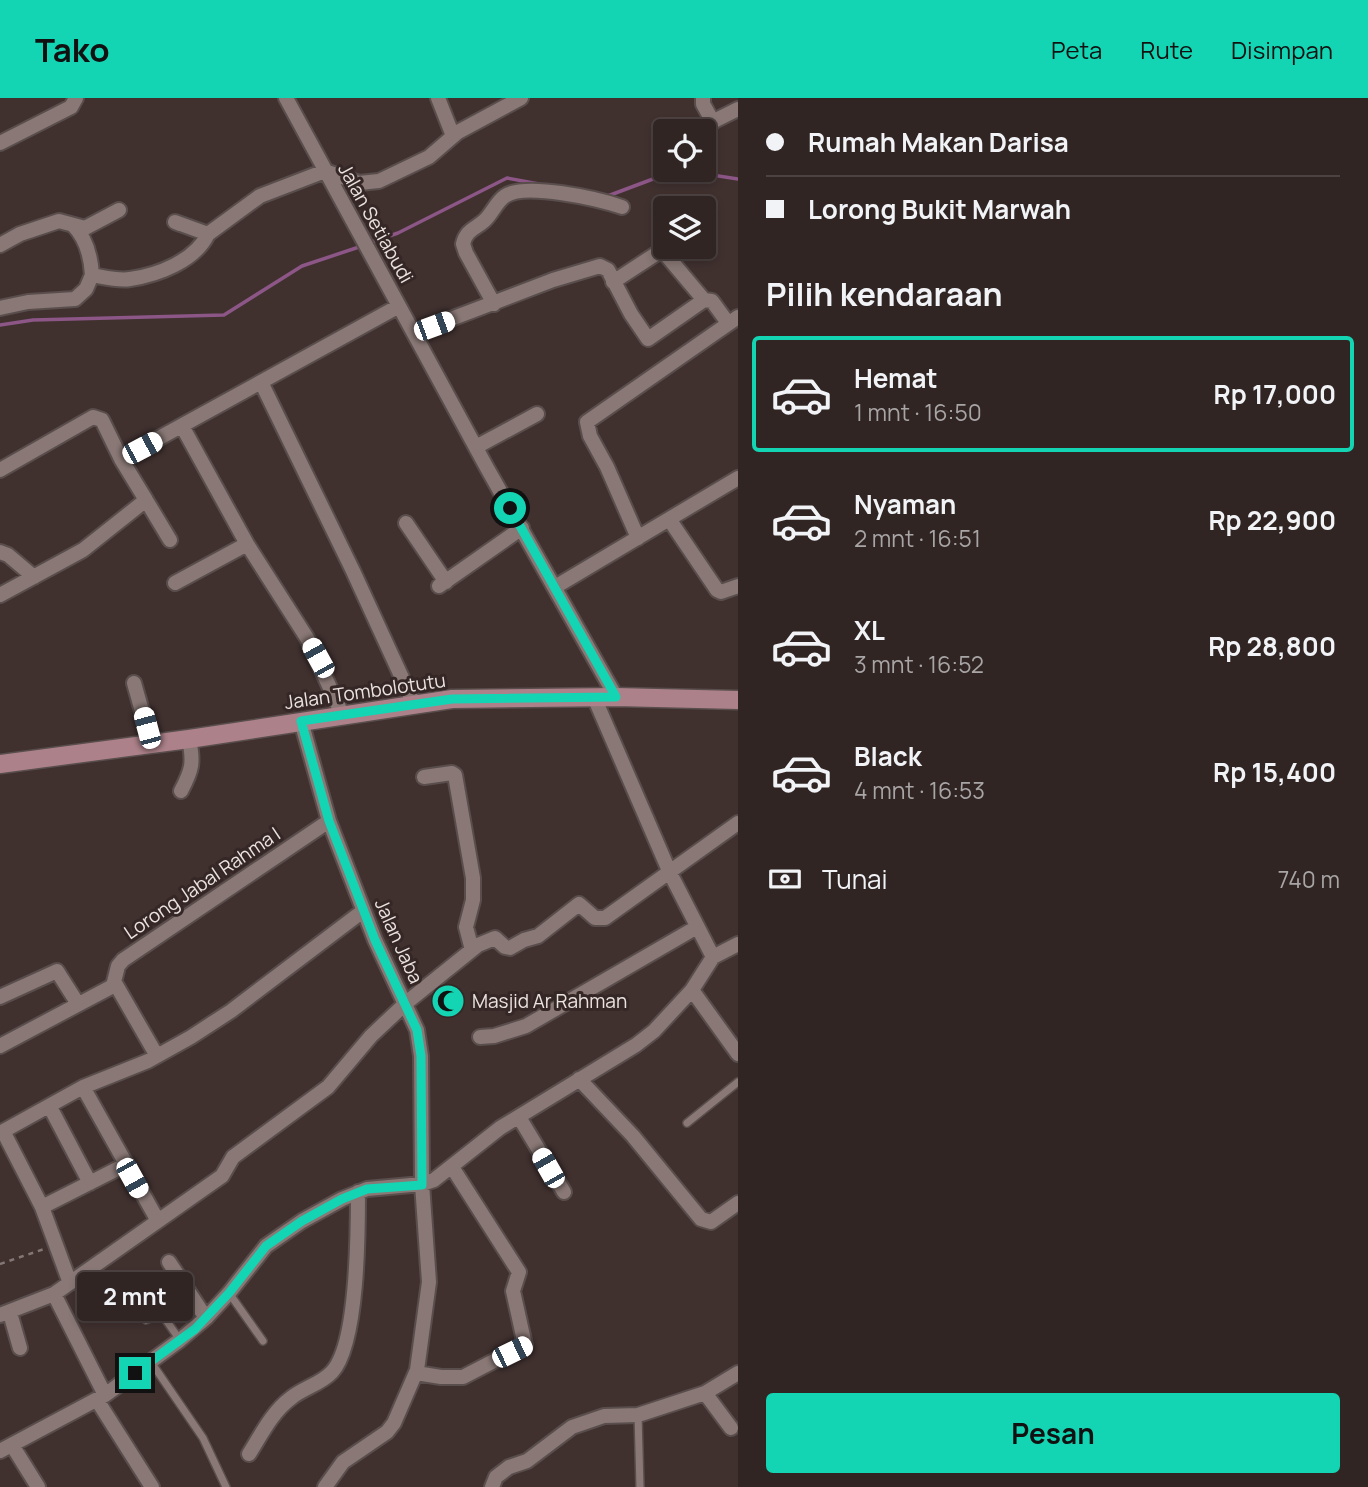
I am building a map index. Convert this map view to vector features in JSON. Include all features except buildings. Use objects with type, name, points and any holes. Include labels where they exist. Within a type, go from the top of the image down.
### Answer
[{"type":"street","points":[[0,143],[71,107],[76,98]]},
{"type":"street","name":"Jalan Setiabudi","points":[[286,98],[616,697]]},
{"type":"street","points":[[438,98],[453,135]]},
{"type":"street","points":[[92,275],[128,279],[172,266],[200,246],[208,234],[260,196],[325,171],[369,184],[429,157],[453,135],[521,98]]},
{"type":"street","points":[[704,98],[703,104],[711,119]]},
{"type":"street","points":[[716,120],[738,109]]},
{"type":"street","points":[[494,304],[463,244],[469,231],[484,221],[503,197],[519,191],[574,194],[598,198],[622,207]]},
{"type":"street","points":[[0,245],[20,234],[59,220],[85,228],[119,210]]},
{"type":"street","points":[[180,223],[208,234]]},
{"type":"street","points":[[0,308],[28,302],[75,299],[82,295],[92,275],[92,265],[81,234],[73,225]]},
{"type":"street","points":[[613,282],[662,250],[704,300]]},
{"type":"street","points":[[414,333],[597,266],[606,268],[648,339],[704,300],[712,301],[733,320],[587,422],[590,436],[607,467],[638,538]]},
{"type":"street","points":[[121,459],[399,306]]},
{"type":"street","points":[[261,382],[414,704]]},
{"type":"street","points":[[476,447],[537,414]]},
{"type":"street","points":[[0,470],[93,416],[102,420],[121,459],[170,540]]},
{"type":"street","points":[[182,426],[247,544],[307,638],[342,714]]},
{"type":"street","points":[[555,587],[738,478]]},
{"type":"street","points":[[0,595],[83,550],[146,500]]},
{"type":"street","points":[[669,519],[717,590],[723,592],[738,586]]},
{"type":"street","points":[[406,523],[443,584],[522,528]]},
{"type":"street","points":[[175,583],[247,544]]},
{"type":"street","points":[[0,551],[34,577]]},
{"type":"street","points":[[134,683],[151,743]]},
{"type":"street","points":[[594,697],[670,873],[713,957]]},
{"type":"street","name":"Jalan Tombolotutu","points":[[0,764],[190,739],[342,714],[473,698],[738,700]]},
{"type":"street","name":"Jalan Jaba","points":[[301,721],[329,821],[363,911],[417,1030],[421,1056],[422,1185],[429,1282],[425,1325],[416,1373],[406,1399],[391,1428],[343,1462],[325,1487]]},
{"type":"street","points":[[181,791],[192,771],[190,739]]},
{"type":"street","points":[[424,777],[452,773],[455,775],[473,878],[473,900],[466,923],[472,950]]},
{"type":"street","name":"Lorong Jabal Rahma I","points":[[115,983],[118,966],[123,960],[329,821]]},
{"type":"street","points":[[20,1348],[5,1314],[54,1294],[222,1176],[233,1157],[316,1097],[406,1003],[472,950],[490,938],[497,939],[508,948],[536,937],[579,904],[595,918],[605,919],[738,823]]},
{"type":"street","points":[[70,1283],[42,1207],[2,1132],[83,1087],[157,1056],[212,1024],[363,911]]},
{"type":"street","points":[[480,1037],[494,1036],[526,1026],[697,927]]},
{"type":"street","points":[[38,1487],[6,1448],[101,1398],[180,1340],[206,1318],[270,1243],[317,1211],[358,1192],[376,1187],[422,1185],[434,1181],[492,1135],[654,1031],[692,990],[713,957],[738,944]]},
{"type":"street","points":[[0,998],[57,971],[78,1004]]},
{"type":"street","points":[[0,1046],[115,983],[157,1056]]},
{"type":"street","points":[[692,990],[738,1054]]},
{"type":"street","points":[[579,1079],[633,1136],[705,1222],[711,1222],[738,1203]]},
{"type":"street","points":[[83,1087],[158,1221]]},
{"type":"street","points":[[50,1107],[90,1183]]},
{"type":"street","points":[[519,1117],[564,1192]]},
{"type":"street","points":[[42,1207],[125,1165]]},
{"type":"street","points":[[416,1373],[463,1377],[525,1345],[513,1291],[519,1272],[452,1167]]},
{"type":"street","points":[[249,1454],[283,1405],[292,1396],[326,1377],[339,1362],[356,1283],[358,1192]]},
{"type":"street","points":[[169,1262],[206,1318]]},
{"type":"street","points":[[54,1294],[101,1398],[152,1487]]},
{"type":"street","points":[[492,1487],[496,1477],[509,1467],[527,1461],[572,1427],[604,1416],[639,1415],[705,1393],[738,1373]]},
{"type":"street","points":[[705,1393],[731,1429]]},
{"type":"lane","points":[[687,1123],[738,1082]]},
{"type":"lane","points":[[229,1293],[263,1341]]},
{"type":"lane","points":[[146,1320],[157,1313],[163,1314],[180,1340]]},
{"type":"lane","points":[[150,1362],[203,1438],[226,1487]]},
{"type":"lane","points":[[639,1415],[640,1487]]},
{"type":"path","points":[[0,1264],[57,1245]]},
{"type":"waterway","points":[[716,176],[738,179]]},
{"type":"waterway","points":[[369,243],[398,233],[507,178],[539,184]]},
{"type":"waterway","points":[[605,197],[653,179]]},
{"type":"waterway","points":[[0,325],[33,320],[224,315],[302,266],[362,246]]},
{"type":"place","name":"Masjid Ar Rahman","points":[[448,1001]]},
{"type":"route","points":[[135,1373],[195,1329],[229,1293],[266,1246],[317,1211],[367,1189],[422,1185],[421,1056],[417,1030],[375,940],[329,821],[301,721],[452,699],[521,696],[616,697],[510,508]]}]
